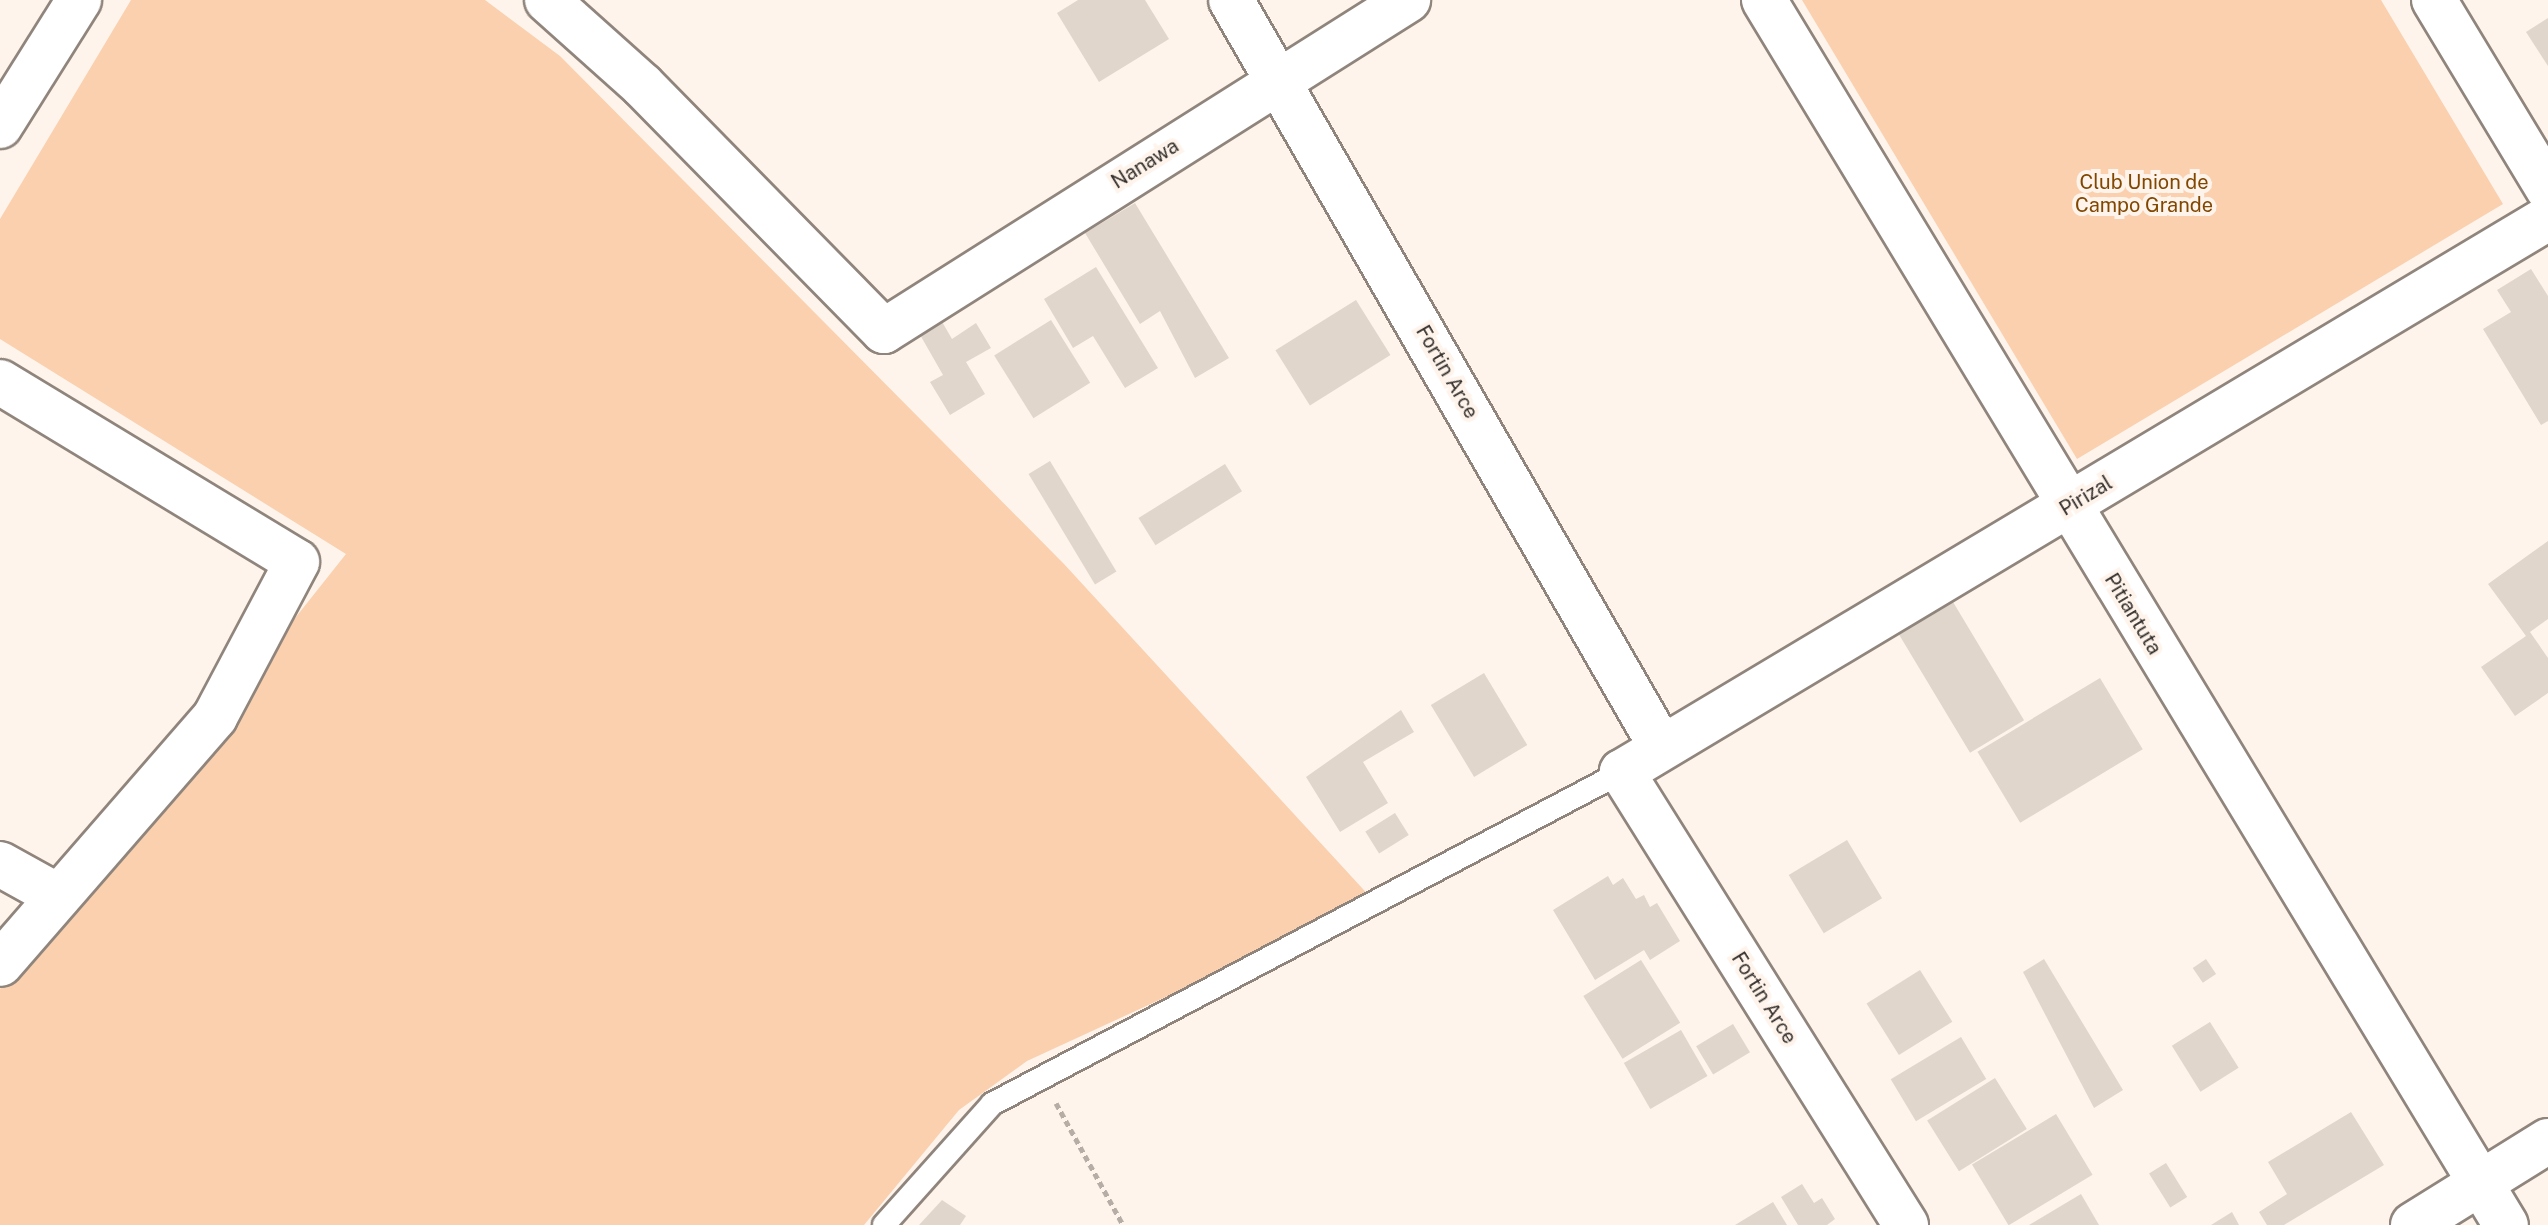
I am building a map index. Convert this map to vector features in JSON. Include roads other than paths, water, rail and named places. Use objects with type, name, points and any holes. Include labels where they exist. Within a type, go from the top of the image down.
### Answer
[{"type":"street","points":[[0,126],[79,0]]},
{"type":"street","name":"Nanawa","points":[[547,0],[642,85],[884,331],[1408,0]]},
{"type":"street","name":"Fortin Arce","points":[[1231,0],[1660,745]]},
{"type":"street","name":"Pitiantuta","points":[[1764,0],[2068,507],[2506,1225]]},
{"type":"street","points":[[2434,0],[2548,189]]},
{"type":"street","name":"Pirizal","points":[[1622,772],[1660,745],[2068,507],[2548,218]]},
{"type":"street","points":[[0,382],[297,562],[215,717],[0,964]]},
{"type":"street","name":"Fortin Arce","points":[[1622,772],[1906,1225]]},
{"type":"street","points":[[0,864],[58,896]]},
{"type":"street","points":[[2413,1225],[2548,1141]]},
{"type":"lane","points":[[884,1225],[967,1123],[1042,1077],[1622,772]]},
{"type":"park label","name":"Club Union de Campo Grande","points":[[2144,194]]}]
